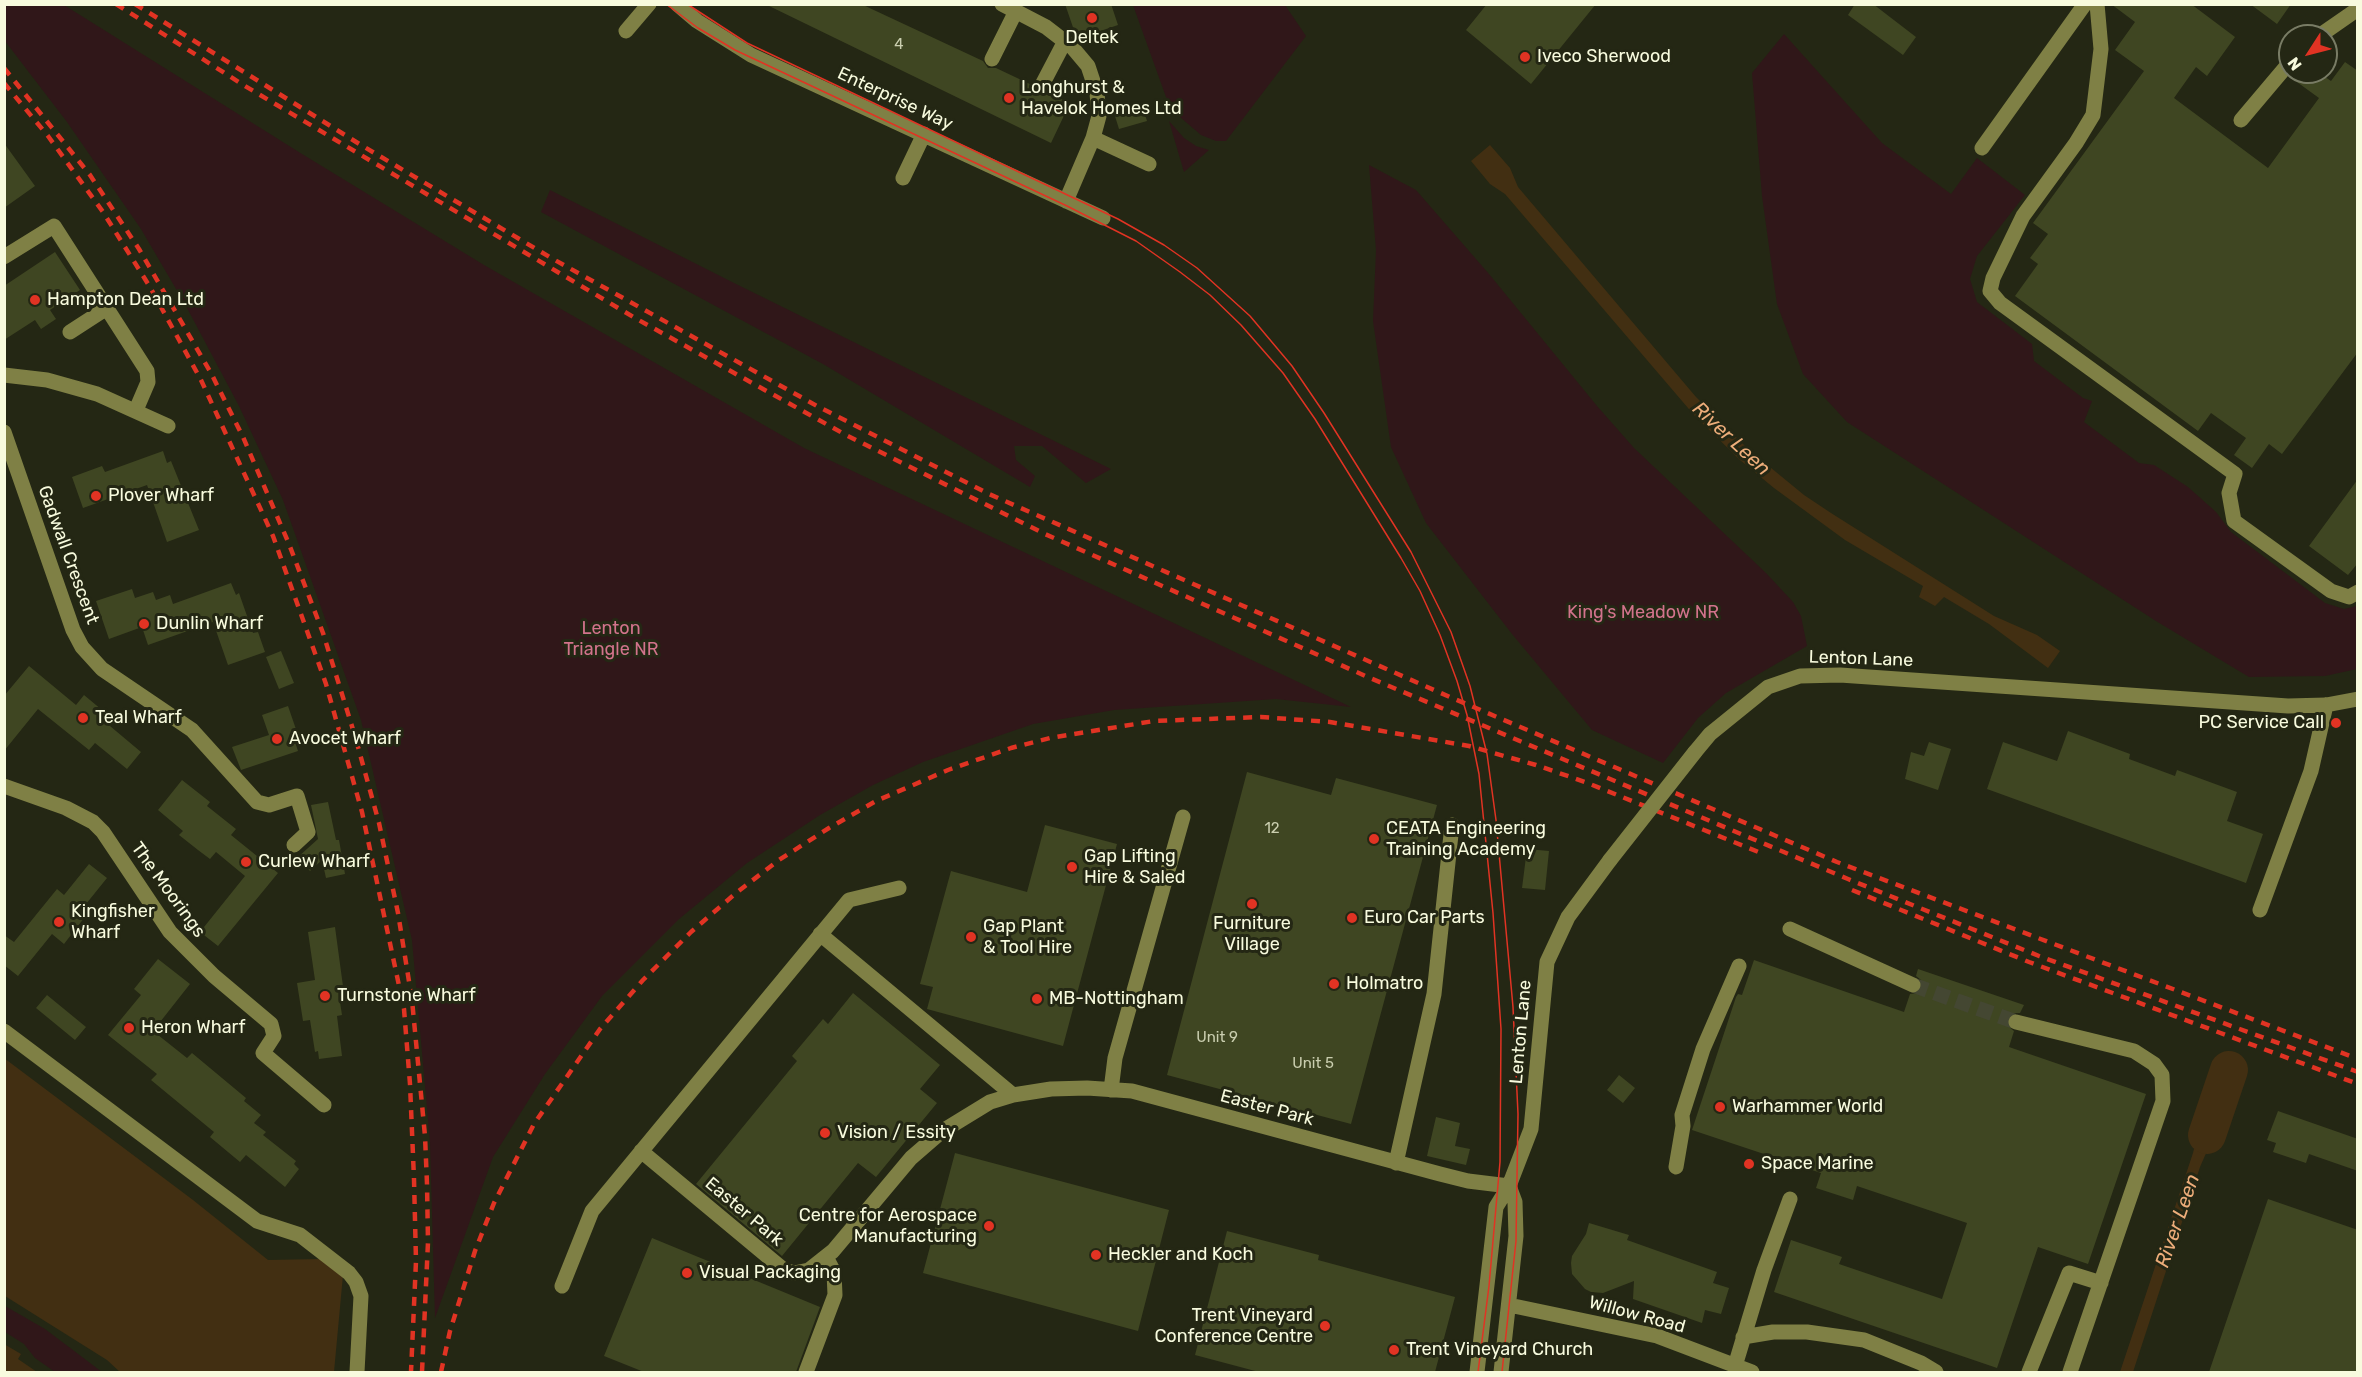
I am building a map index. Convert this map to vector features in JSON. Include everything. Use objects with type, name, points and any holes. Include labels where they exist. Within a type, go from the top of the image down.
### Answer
[{"type":"street","points":[[626,31],[650,4]]},
{"type":"street","name":"Enterprise Way","points":[[677,4],[697,21],[751,55],[1103,218]]},
{"type":"street","points":[[1982,148],[2085,4]]},
{"type":"street","points":[[2097,4],[2101,49],[2092,115],[2076,143],[2023,216],[1993,278],[1990,291],[2000,303],[2235,474],[2229,493],[2234,521],[2331,591],[2349,597],[2358,592]]},
{"type":"street","points":[[992,59],[1016,7],[1065,41],[1088,66],[1098,93],[1099,116],[1093,138],[1065,201]]},
{"type":"street","points":[[2336,24],[2358,9]]},
{"type":"street","points":[[1043,83],[1065,41]]},
{"type":"street","points":[[2241,120],[2278,76]]},
{"type":"street","points":[[903,178],[924,134]]},
{"type":"street","points":[[1093,138],[1149,164]]},
{"type":"street","points":[[4,257],[54,226],[147,371],[148,382],[136,410]]},
{"type":"street","points":[[70,332],[106,308]]},
{"type":"street","points":[[4,375],[47,380],[97,394],[168,426]]},
{"type":"street","name":"Gadwall Crescent","points":[[4,432],[73,630],[82,647],[102,669],[192,730],[257,802],[268,805],[297,796],[308,832],[294,845]]},
{"type":"street","name":"Lenton Lane","points":[[1477,1372],[1496,1207],[1509,1186],[1532,1129],[1547,962],[1568,917],[1695,752],[1710,734],[1768,687],[1800,676],[1840,675],[2288,706],[2326,705],[2358,699]]},
{"type":"street","points":[[2260,910],[2311,771],[2326,705]]},
{"type":"street","name":"The Moorings","points":[[4,786],[66,808],[93,822],[103,832],[170,932],[200,964],[271,1024],[274,1036],[263,1053],[324,1105]]},
{"type":"street","points":[[1111,1090],[1115,1058],[1183,818]]},
{"type":"street","points":[[1396,1163],[1434,994],[1452,825]]},
{"type":"street","points":[[561,1286],[592,1211],[820,934],[849,900],[899,888]]},
{"type":"street","points":[[1790,929],[1914,985]]},
{"type":"street","points":[[820,934],[1013,1095]]},
{"type":"street","points":[[1676,1167],[1683,1126],[1682,1115],[1703,1049],[1739,966]]},
{"type":"street","points":[[2016,1022],[2134,1051],[2154,1064],[2162,1075],[2163,1101],[2070,1372]]},
{"type":"street","points":[[4,1031],[257,1221],[300,1235],[350,1273],[361,1296],[357,1372]]},
{"type":"street","name":"Easter Park","points":[[641,1151],[784,1270],[794,1273],[809,1270],[826,1257],[929,1140],[990,1102],[1013,1095],[1052,1089],[1087,1088],[1132,1091],[1396,1163],[1468,1181],[1509,1186]]},
{"type":"street","points":[[1501,1372],[1516,1236],[1515,1202],[1509,1186]]},
{"type":"street","points":[[1735,1366],[1764,1270],[1790,1199]]},
{"type":"street","points":[[806,1372],[835,1294],[834,1272],[826,1257]]},
{"type":"street","points":[[2029,1372],[2070,1273],[2101,1283]]},
{"type":"street","points":[[1482,1329],[1509,1305]]},
{"type":"street","name":"Willow Road","points":[[1509,1305],[1657,1336],[1752,1372]]},
{"type":"street","points":[[1743,1337],[1773,1332],[1842,1336],[1884,1347],[1936,1372]]},
{"type":"green space","name":"Lenton Triangle NR","points":[[4,5],[64,5],[484,265],[804,448],[1351,707],[1276,699],[1114,710],[1033,724],[923,762],[873,785],[820,815],[747,863],[679,919],[602,996],[545,1074],[493,1157],[435,1318],[430,1142],[412,940],[361,720],[283,500],[239,406],[186,306],[141,229],[67,122],[5,41]]},
{"type":"green space","points":[[1133,5],[1285,5],[1306,36],[1226,141],[1216,141],[1201,135],[1180,117],[1166,97]]},
{"type":"green space","points":[[1784,34],[1882,143],[1951,194],[1977,158],[2025,195],[1977,256],[1970,279],[1977,302],[2032,344],[2034,361],[2083,398],[2092,401],[2084,422],[2139,463],[2154,465],[2188,487],[2216,512],[2231,532],[2325,603],[2344,609],[2357,606],[2357,669],[2325,676],[2249,677],[2156,621],[1847,422],[1803,374],[1777,304],[1762,196],[1752,73]]},
{"type":"green space","points":[[1169,121],[1184,138],[1196,146],[1209,150],[1184,172]]},
{"type":"green space","name":"King's Meadow NR","points":[[1369,165],[1416,190],[1634,448],[1766,573],[1793,602],[1801,616],[1807,646],[1726,693],[1698,718],[1663,763],[1592,730],[1512,634],[1426,523],[1391,447],[1373,321],[1376,250]]},
{"type":"green space","points":[[550,190],[1111,469],[1086,483],[1042,446],[1014,446],[1016,460],[1035,476],[1030,487],[823,364],[541,212]]},
{"type":"green space","points":[[5,1306],[45,1329],[102,1372],[55,1372],[35,1358],[24,1344],[5,1332]]},
{"type":"water","points":[[1490,145],[1510,168],[1518,187],[1696,397],[1748,449],[1804,495],[1831,513],[1994,616],[2037,635],[2060,651],[2048,668],[1989,624],[1944,597],[1935,606],[1919,597],[1923,586],[1845,540],[1740,460],[1694,415],[1505,194],[1490,184],[1471,161]]},
{"type":"water","points":[[4,1058],[193,1200],[268,1260],[321,1259],[343,1275],[334,1372],[120,1372],[107,1360],[5,1296]]},
{"type":"water","points":[[2210,1082],[2231,1090],[2200,1167],[2133,1372],[2120,1372],[2193,1153]]},
{"type":"water","points":[[4,1344],[21,1354],[18,1359],[37,1372],[5,1372]]},
{"type":"building","points":[[765,4],[861,4],[983,61],[988,68],[996,68],[1034,86],[1039,92],[1046,92],[1070,103],[1051,143]]},
{"type":"building","name":"Deltek","points":[[1065,4],[1111,4],[1118,25],[1077,39]]},
{"type":"building","name":"Iveco Sherwood","points":[[1487,4],[1596,4],[1531,84],[1466,30]]},
{"type":"building","points":[[1855,4],[1873,4],[1916,37],[1903,55],[1848,15]]},
{"type":"building","points":[[2111,4],[2191,4],[2235,37],[2207,76],[2196,67],[2174,98],[2268,168],[2319,98],[2300,84],[2338,84],[2338,72],[2345,62],[2358,71],[2358,352],[2282,454],[2269,444],[2252,468],[2234,455],[2246,438],[2211,413],[2198,431],[2015,296],[2038,264],[2030,258],[2048,234],[2033,223],[2144,71],[2115,50],[2135,22]]},
{"type":"building","points":[[2250,4],[2291,4],[2277,24]]},
{"type":"building","points":[[1142,105],[1147,121],[1119,129],[1114,113]]},
{"type":"building","points":[[4,143],[35,186],[4,208]]},
{"type":"building","name":"Hampton Dean Ltd","points":[[55,252],[80,290],[50,310],[56,319],[41,329],[35,320],[4,340],[4,286]]},
{"type":"building","name":"Plover Wharf","points":[[163,451],[167,463],[171,461],[199,530],[167,542],[147,485],[83,508],[72,477],[102,466],[105,472]]},
{"type":"building","points":[[2358,479],[2358,563],[2348,575],[2309,546]]},
{"type":"building","name":"Dunlin Wharf","points":[[231,583],[236,595],[239,593],[253,633],[258,632],[265,652],[228,665],[213,622],[148,645],[142,627],[109,639],[96,601],[132,589],[135,598],[153,592],[156,600],[170,595],[173,604]]},
{"type":"building","points":[[281,651],[294,683],[279,689],[266,657]]},
{"type":"building","name":"Teal Wharf","points":[[29,666],[76,705],[84,695],[114,720],[110,726],[141,752],[127,769],[95,743],[89,750],[38,709],[4,751],[4,696]]},
{"type":"building","name":"Avocet Wharf","points":[[288,706],[299,738],[294,739],[298,751],[241,770],[232,747],[269,735],[262,715]]},
{"type":"building","points":[[2068,731],[2130,754],[2129,759],[2175,776],[2177,770],[2237,792],[2227,821],[2263,834],[2246,883],[1987,789],[2003,742],[2057,761]]},
{"type":"building","points":[[1929,742],[1951,749],[1938,790],[1905,779],[1911,752],[1924,756]]},
{"type":"building","points":[[1247,772],[1331,795],[1336,778],[1437,805],[1351,1124],[1167,1075]]},
{"type":"building","name":"Curlew Wharf","points":[[182,780],[210,802],[207,806],[236,829],[231,835],[278,873],[218,946],[200,932],[245,876],[216,852],[210,859],[198,850],[179,835],[183,831],[158,810]]},
{"type":"building","points":[[328,802],[336,840],[339,840],[345,874],[326,878],[322,860],[310,871],[298,857],[318,839],[311,805]]},
{"type":"building","points":[[1045,825],[1117,844],[1063,1046],[927,1009],[933,987],[920,984],[951,871],[1027,892]]},
{"type":"building","points":[[1527,849],[1549,851],[1545,890],[1522,888]]},
{"type":"building","name":"Kingfisher Wharf","points":[[89,864],[107,878],[82,909],[88,913],[64,944],[52,934],[18,976],[4,965],[4,935],[14,942],[57,889],[64,895]]},
{"type":"building","name":"Turnstone Wharf","points":[[335,927],[345,1001],[340,1002],[342,1015],[337,1016],[342,1056],[319,1059],[318,1051],[315,1052],[310,1020],[303,1021],[297,983],[315,980],[308,932]]},
{"type":"building","points":[[158,959],[190,984],[153,1031],[187,1058],[192,1053],[246,1098],[244,1101],[261,1115],[254,1123],[266,1132],[263,1135],[296,1161],[294,1164],[299,1169],[285,1187],[246,1155],[240,1162],[210,1137],[214,1132],[151,1080],[157,1074],[108,1035],[141,995],[134,989]]},
{"type":"building","points":[[1754,960],[1904,1012],[1910,994],[1918,993],[1922,988],[1921,980],[1916,976],[1918,969],[2024,1005],[2020,1013],[2013,1013],[2007,1019],[2007,1025],[2014,1031],[2009,1047],[2146,1094],[2088,1264],[2038,1247],[1997,1368],[1774,1292],[1791,1240],[1842,1257],[1839,1264],[1942,1299],[1967,1223],[1857,1186],[1853,1200],[1816,1188],[1821,1173],[1692,1130],[1736,997],[1738,994],[1742,995]]},
{"type":"building","name":"Vision / Essity","points":[[853,993],[940,1065],[920,1089],[937,1103],[876,1177],[858,1163],[782,1256],[696,1184],[797,1061],[792,1056],[823,1019],[828,1024]]},
{"type":"building","points":[[47,995],[86,1027],[75,1040],[36,1008]]},
{"type":"building","points":[[1619,1075],[1635,1088],[1623,1103],[1607,1090]]},
{"type":"building","points":[[2278,1111],[2358,1139],[2358,1171],[2309,1154],[2306,1163],[2273,1152],[2276,1143],[2267,1140]]},
{"type":"building","points":[[1436,1117],[1460,1123],[1455,1146],[1470,1149],[1466,1165],[1427,1156]]},
{"type":"building","points":[[955,1153],[1169,1210],[1138,1331],[923,1273]]},
{"type":"building","points":[[2268,1199],[2358,1230],[2358,1372],[2209,1372]]},
{"type":"building","points":[[1589,1223],[1629,1235],[1627,1240],[1717,1272],[1713,1283],[1729,1288],[1721,1314],[1705,1310],[1702,1323],[1633,1299],[1634,1281],[1603,1293],[1585,1289],[1572,1274],[1571,1263],[1572,1256],[1586,1234]]},
{"type":"building","name":"Trent Vineyard Conference Centre","points":[[1227,1231],[1319,1255],[1318,1260],[1455,1297],[1435,1372],[1259,1372],[1195,1355]]},
{"type":"building","name":"Visual Packaging","points":[[652,1238],[820,1307],[796,1372],[644,1372],[604,1356]]},
{"type":"waterway","name":"River Leen","points":[[2207,1135],[2229,1070]]},
{"type":"tunnel","points":[[1913,985],[2016,1022]]},
{"type":"tram line","points":[[666,4],[698,28],[735,50],[1067,206],[1136,241],[1180,272],[1210,295],[1241,325],[1283,373],[1315,419],[1401,558],[1420,591],[1440,635],[1467,715],[1479,774],[1493,913],[1501,1029],[1500,1162],[1489,1286],[1478,1372]]},
{"type":"tram line","points":[[687,4],[747,43],[1118,219],[1164,245],[1197,268],[1250,316],[1292,366],[1411,552],[1451,632],[1470,686],[1487,754],[1496,820],[1513,1007],[1518,1114],[1516,1241],[1502,1372]]},
{"type":"railway","points":[[116,4],[245,86],[635,318],[846,435],[1045,534],[1370,678],[1848,879],[2039,956],[2358,1072]]},
{"type":"railway","points":[[135,4],[361,145],[553,259],[817,406],[989,494],[1450,697],[1837,862],[2358,1059]]},
{"type":"railway","points":[[4,68],[90,175],[139,249],[211,373],[243,437],[289,544],[323,633],[379,823],[398,913],[412,1000],[425,1136],[427,1184],[428,1242],[422,1372]]},
{"type":"railway","points":[[4,83],[48,136],[103,212],[150,287],[201,380],[273,536],[326,684],[362,812],[404,1009],[410,1084],[416,1261],[411,1372]]},
{"type":"railway","points":[[441,1372],[450,1331],[475,1251],[494,1203],[534,1124],[600,1029],[643,980],[691,932],[779,860],[876,801],[948,770],[1011,748],[1050,738],[1154,721],[1261,717],[1330,722],[1469,746],[1536,765],[1585,782],[1761,853]]},
{"type":"railway","points":[[1852,890],[2029,962],[2358,1084]]},
{"type":"place","name":"Deltek","points":[[1092,18]]},
{"type":"place","name":"Iveco Sherwood","points":[[1525,57]]},
{"type":"place","name":"Longhurst & Havelok Homes Ltd","points":[[1009,98]]},
{"type":"place","name":"Hampton Dean Ltd","points":[[35,300]]},
{"type":"place","name":"Plover Wharf","points":[[96,496]]},
{"type":"place","name":"Dunlin Wharf","points":[[144,624]]},
{"type":"place","name":"Teal Wharf","points":[[83,718]]},
{"type":"place","name":"PC Service Call","points":[[2336,723]]},
{"type":"place","name":"Avocet Wharf","points":[[277,739]]},
{"type":"place","name":"CEATA Engineering Training Academy","points":[[1374,839]]},
{"type":"place","name":"Curlew Wharf","points":[[246,862]]},
{"type":"place","name":"Gap Lifting Hire & Saled","points":[[1072,867]]},
{"type":"place","name":"Furniture Village","points":[[1252,904]]},
{"type":"place","name":"Euro Car Parts","points":[[1352,918]]},
{"type":"place","name":"Kingfisher Wharf","points":[[59,922]]},
{"type":"place","name":"Gap Plant & Tool Hire","points":[[971,937]]},
{"type":"place","name":"Holmatro","points":[[1334,984]]},
{"type":"place","name":"Turnstone Wharf","points":[[325,996]]},
{"type":"place","name":"MB-Nottingham","points":[[1037,999]]},
{"type":"place","name":"Heron Wharf","points":[[129,1028]]},
{"type":"place","name":"Warhammer World","points":[[1720,1107]]},
{"type":"place","name":"Vision / Essity","points":[[825,1133]]},
{"type":"place","name":"Space Marine","points":[[1749,1164]]},
{"type":"place","name":"Centre for Aerospace Manufacturing","points":[[989,1226]]},
{"type":"place","name":"Heckler and Koch","points":[[1096,1255]]},
{"type":"place","name":"Visual Packaging","points":[[687,1273]]},
{"type":"place","name":"Trent Vineyard Conference Centre","points":[[1325,1326]]},
{"type":"place","name":"Trent Vineyard Church","points":[[1394,1350]]}]
